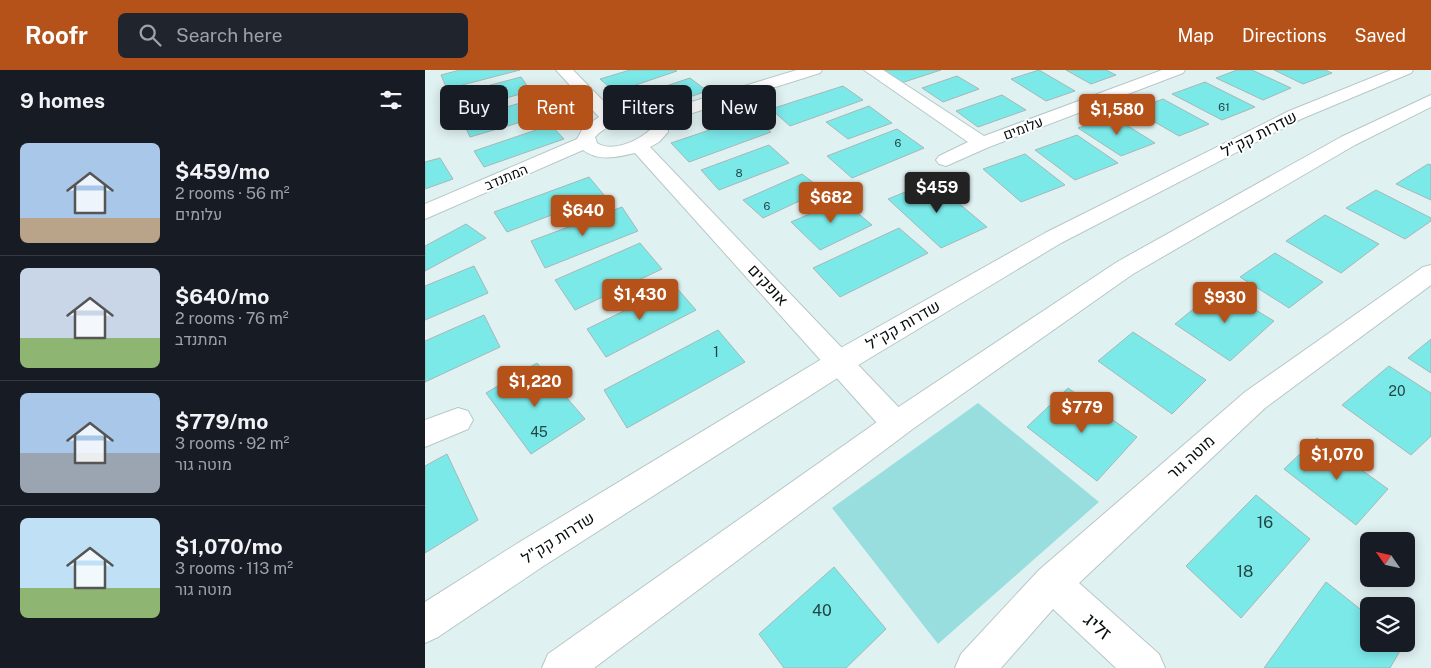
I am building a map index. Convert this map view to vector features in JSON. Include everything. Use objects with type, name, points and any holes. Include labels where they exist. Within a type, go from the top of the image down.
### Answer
[{"type":"street","points":[[564,70],[603,111]]},
{"type":"street","points":[[692,108],[813,70]]},
{"type":"street","name":"עלומים","points":[[872,70],[982,143]]},
{"type":"street","name":"עלומים","points":[[946,160],[982,143],[1177,70]]},
{"type":"street","name":"שדרות קק\"ל","points":[[425,624],[530,555],[840,362],[1053,238],[1295,115],[1405,70]]},
{"type":"street","points":[[563,668],[896,424],[1125,268],[1348,141],[1431,100]]},
{"type":"street","points":[[603,123],[589,132],[586,142],[597,150],[606,152],[617,152],[640,147],[648,142],[659,130]]},
{"type":"street","name":"המתנדב","points":[[425,212],[586,142]]},
{"type":"street","name":"אופקים","points":[[640,147],[896,424]]},
{"type":"street","name":"מוטה גור","points":[[975,668],[1052,583],[1255,400],[1431,273]]},
{"type":"street","points":[[425,434],[458,420]]},
{"type":"street","name":"זליג","points":[[1052,583],[1145,668]]},
{"type":"shaded area","points":[[978,403],[1099,502],[938,644],[832,508]]},
{"type":"building","points":[[460,70],[520,70],[462,85],[445,85],[441,75]]},
{"type":"building","points":[[630,70],[677,71],[636,85],[607,85],[600,79]]},
{"type":"building","points":[[882,70],[941,70],[901,83]]},
{"type":"building","points":[[1039,70],[1075,91],[1046,101],[1011,79]]},
{"type":"building","points":[[1066,70],[1106,70],[1116,75],[1091,84]]},
{"type":"building","points":[[1237,70],[1252,70],[1291,88],[1263,100],[1216,78]]},
{"type":"building","points":[[1274,70],[1325,70],[1332,73],[1303,84]]},
{"type":"building","points":[[957,76],[979,89],[943,102],[922,88]]},
{"type":"building","points":[[521,77],[527,85],[518,85],[518,95],[508,97],[508,85],[491,85]]},
{"type":"building","points":[[690,78],[702,87],[702,93],[692,96],[692,85],[669,85]]},
{"type":"building","points":[[1205,82],[1255,107],[1222,120],[1172,94]]},
{"type":"building","points":[[843,86],[863,100],[790,126],[776,113],[776,107]]},
{"type":"building","points":[[1002,95],[1026,110],[978,127],[956,111]]},
{"type":"building","points":[[1163,99],[1209,124],[1179,136],[1134,110]]},
{"type":"building","points":[[518,104],[518,123],[508,126],[508,107]]},
{"type":"building","points":[[869,106],[892,123],[848,139],[826,122]]},
{"type":"building","points":[[1112,116],[1155,143],[1121,156],[1078,128]]},
{"type":"building","points":[[897,129],[924,148],[852,178],[827,156]]},
{"type":"building","points":[[467,130],[494,130],[470,137]]},
{"type":"building","points":[[536,130],[556,130],[564,139],[484,167],[474,151]]},
{"type":"building","points":[[710,130],[768,130],[771,132],[689,162],[671,143]]},
{"type":"building","points":[[1077,135],[1118,163],[1075,180],[1035,150]]},
{"type":"building","points":[[769,145],[789,163],[719,190],[701,170]]},
{"type":"building","points":[[1025,154],[1065,185],[1021,202],[983,169]]},
{"type":"building","points":[[440,158],[453,179],[425,189],[425,162]]},
{"type":"building","points":[[1428,164],[1431,165],[1431,200],[1396,184]]},
{"type":"building","points":[[802,174],[823,190],[763,218],[743,200]]},
{"type":"building","points":[[589,177],[604,195],[507,232],[494,212]]},
{"type":"building","points":[[932,181],[987,227],[941,248],[888,199]]},
{"type":"building","points":[[1376,190],[1431,218],[1431,221],[1405,239],[1346,208]]},
{"type":"building","points":[[842,200],[872,225],[820,250],[791,222]]},
{"type":"building","points":[[622,207],[638,231],[545,268],[531,241]]},
{"type":"building","points":[[1325,215],[1379,244],[1341,273],[1286,241]]},
{"type":"building","points":[[466,224],[486,238],[425,271],[425,246]]},
{"type":"building","points":[[899,228],[928,253],[840,297],[813,268]]},
{"type":"building","points":[[640,243],[662,269],[575,310],[555,280]]},
{"type":"building","points":[[1275,253],[1323,282],[1289,308],[1240,277]]},
{"type":"building","points":[[474,266],[488,293],[425,320],[425,286]]},
{"type":"building","points":[[675,286],[696,310],[606,357],[587,329]]},
{"type":"building","points":[[1219,288],[1274,321],[1230,361],[1175,324]]},
{"type":"building","points":[[484,315],[500,347],[425,382],[425,341]]},
{"type":"building","points":[[718,330],[745,362],[627,428],[604,390]]},
{"type":"building","points":[[1133,332],[1206,380],[1172,414],[1098,361]]},
{"type":"building","points":[[1431,339],[1431,373],[1408,358]]},
{"type":"building","points":[[537,363],[585,419],[531,454],[486,393]]},
{"type":"building","points":[[1389,366],[1431,393],[1431,436],[1411,455],[1342,405]]},
{"type":"building","points":[[1068,388],[1137,437],[1097,481],[1027,427]]},
{"type":"building","points":[[1317,438],[1388,489],[1356,525],[1284,469]]},
{"type":"building","points":[[447,454],[478,520],[425,553],[425,466]]},
{"type":"building","points":[[1256,495],[1310,539],[1241,618],[1186,566]]},
{"type":"building","points":[[834,567],[886,629],[846,668],[784,668],[759,634]]},
{"type":"building","points":[[1326,582],[1360,609],[1360,652],[1399,652],[1390,668],[1264,668]]}]
